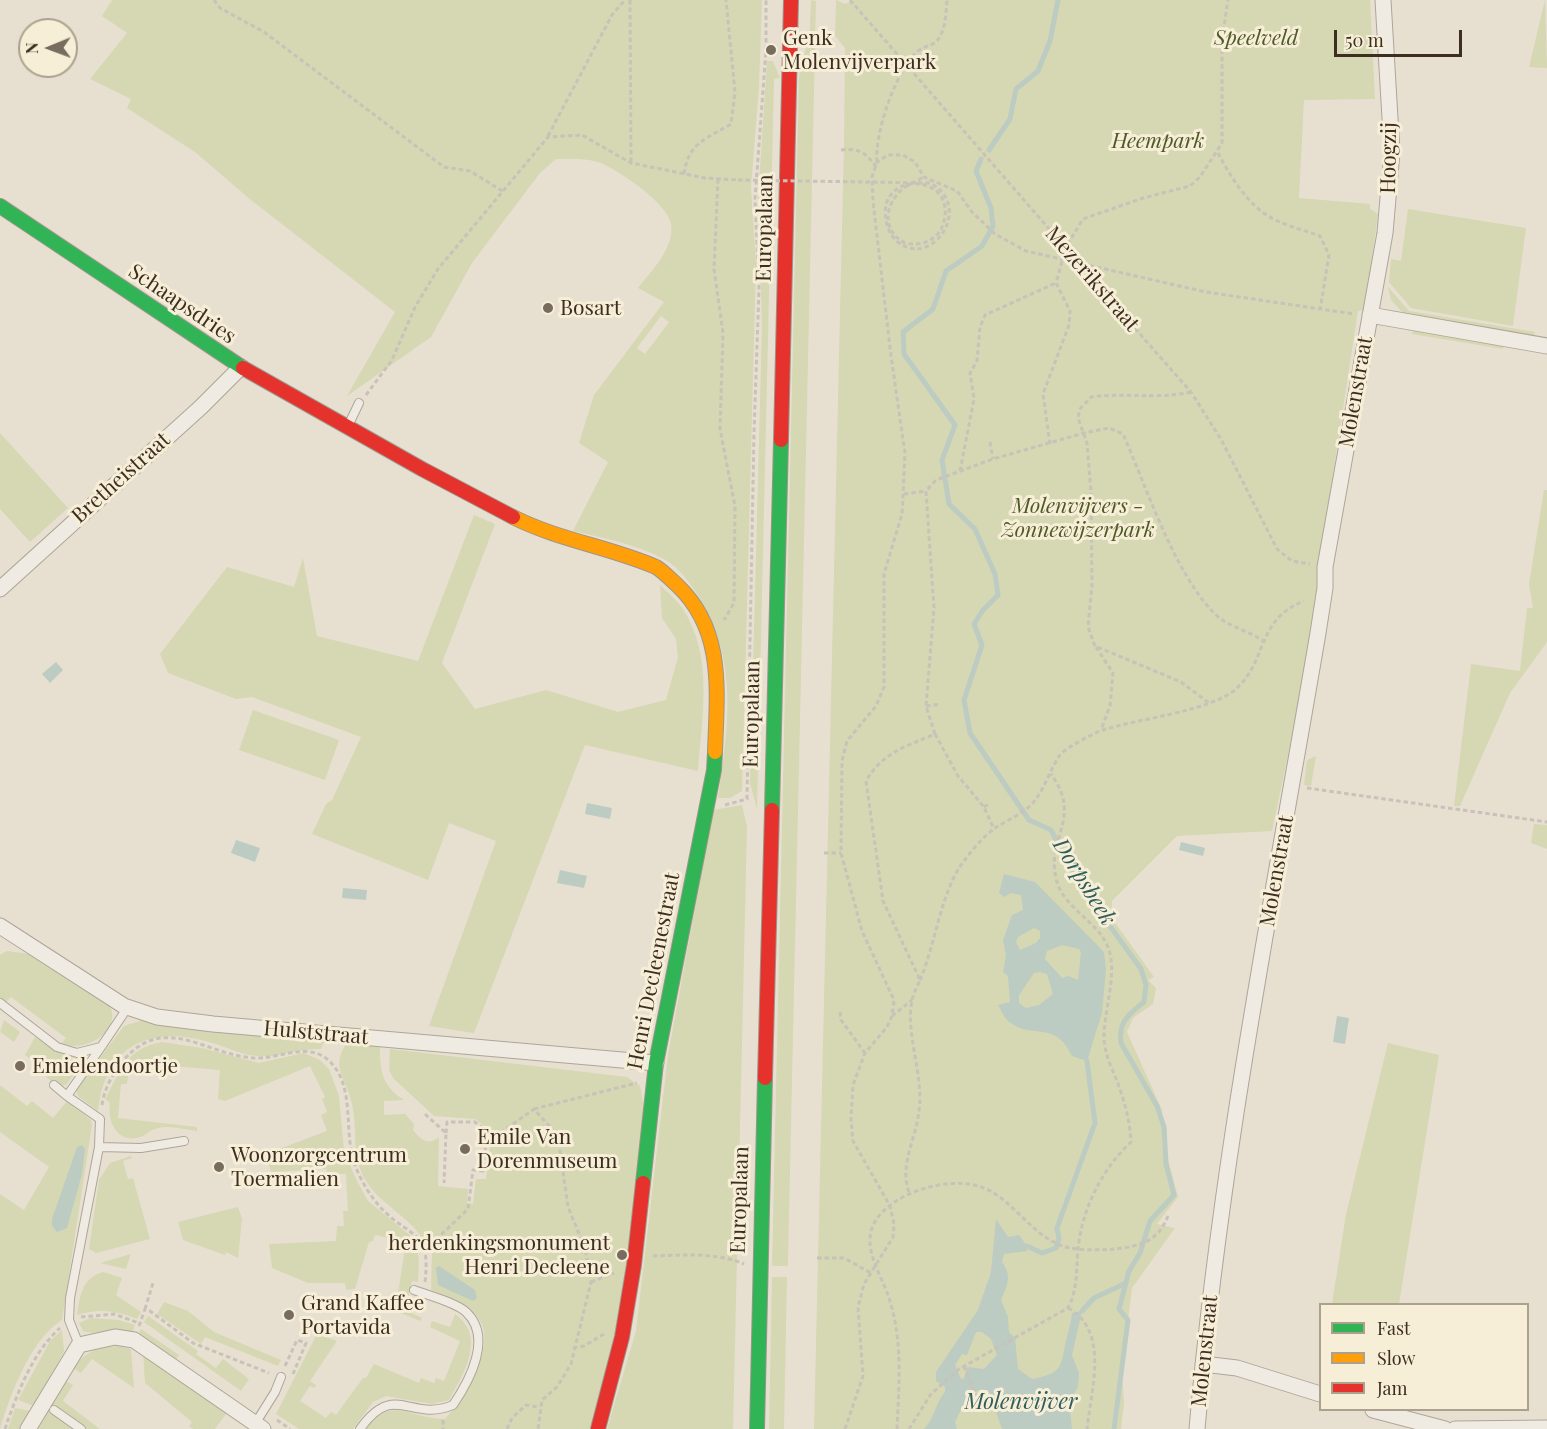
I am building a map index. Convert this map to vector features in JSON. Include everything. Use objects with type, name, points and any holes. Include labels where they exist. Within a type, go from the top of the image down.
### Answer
[{"type":"street","name":"Europalaan","points":[[757,1429],[791,0]]},
{"type":"street","name":"Hoogzij","points":[[1367,315],[1385,233],[1392,152],[1383,0]]},
{"type":"street","name":"Schaapsdries","points":[[4,215],[241,367],[347,427],[533,527],[584,545],[630,557]]},
{"type":"street","points":[[1367,315],[1547,346]]},
{"type":"street","name":"Molenstraat","points":[[1197,1429],[1228,1157],[1316,644],[1325,588],[1325,567],[1367,315]]},
{"type":"street","name":"Bretheistraat","points":[[0,589],[241,367]]},
{"type":"street","name":"Henri Decleenestraat","points":[[598,1429],[614,1377],[634,1265],[656,1063],[714,770],[717,687],[715,657],[704,618],[693,600],[658,568],[630,557]]},
{"type":"street","name":"Hulststraat","points":[[1,929],[128,1007],[157,1017],[213,1024],[656,1063]]},
{"type":"street","points":[[28,1429],[79,1345],[115,1337],[134,1340],[258,1423]]},
{"type":"street","points":[[1203,1364],[1237,1368],[1319,1394]]},
{"type":"street","points":[[1377,1411],[1445,1429]]},
{"type":"street","points":[[1455,1429],[1509,1426],[1547,1428]]},
{"type":"lane","points":[[347,427],[359,403]]},
{"type":"lane","points":[[0,1003],[57,1047],[77,1053],[101,1047]]},
{"type":"lane","points":[[67,1096],[128,1007]]},
{"type":"lane","points":[[54,1085],[100,1119],[99,1147],[70,1298],[69,1320],[79,1345]]},
{"type":"lane","points":[[99,1147],[141,1148],[184,1141]]},
{"type":"lane","points":[[360,1429],[380,1407],[393,1403],[426,1412],[453,1405],[477,1357],[479,1330],[466,1311],[414,1290]]},
{"type":"lane","points":[[258,1423],[281,1377]]},
{"type":"lane","points":[[54,1410],[81,1429]]},
{"type":"path","points":[[214,0],[220,8],[264,32],[444,166],[470,171],[504,192]]},
{"type":"path","points":[[359,403],[392,360],[415,307],[438,269],[548,137],[612,15],[628,0]]},
{"type":"path","points":[[628,0],[630,163]]},
{"type":"path","points":[[684,174],[685,161],[693,147],[731,124],[735,92],[726,0]]},
{"type":"path","points":[[714,806],[747,799],[753,433],[759,288],[754,199],[766,51],[766,0]]},
{"type":"path","name":"Mezerikstraat","points":[[850,0],[1082,263],[1117,308],[1191,392],[1222,441],[1277,549],[1292,561],[1312,565]]},
{"type":"path","points":[[845,1429],[863,1376],[858,1307],[864,1284],[893,1237],[894,1224],[890,1206],[853,1141],[853,1085],[865,1053],[887,1027],[892,1016],[894,1000],[862,931],[841,853],[842,761],[847,741],[876,706],[884,687],[884,574],[902,514],[905,453],[891,356],[872,177],[877,164],[892,89],[906,64],[920,50],[932,47],[942,33],[947,0]]},
{"type":"path","points":[[1050,444],[1043,394],[1069,325],[1070,311],[1056,283],[1066,247],[1083,219],[1143,198],[1190,186],[1200,177],[1218,153],[1222,143],[1222,40],[1227,0]]},
{"type":"path","points":[[548,137],[582,135],[630,163],[718,179],[738,180],[930,183],[942,192],[946,200],[949,221],[939,238],[925,247],[908,247],[899,243],[889,232],[885,213],[888,201],[897,189],[909,183],[927,185],[938,193],[943,201],[945,218],[939,234],[926,242],[905,243],[891,229],[888,213],[894,195],[905,187],[924,177]]},
{"type":"path","points":[[841,150],[854,149],[867,154],[877,164]]},
{"type":"path","points":[[1218,153],[1227,170],[1257,209],[1278,222],[1320,236],[1329,255],[1320,310]]},
{"type":"path","points":[[877,164],[888,154],[903,155],[915,162],[924,177],[957,191],[984,225],[995,234],[1026,251],[1206,292],[1367,315]]},
{"type":"path","points":[[718,179],[714,269],[723,333],[720,429],[735,506],[734,603],[724,621]]},
{"type":"path","points":[[960,471],[974,399],[970,374],[977,361],[980,327],[985,315],[1056,283]]},
{"type":"path","points":[[1101,730],[1110,706],[1113,673],[1095,646],[1088,627],[1092,585],[1091,492],[1084,433],[1078,418],[1080,409],[1091,396],[1115,393],[1165,397],[1191,392]]},
{"type":"path","points":[[903,495],[926,491],[936,480],[993,459],[1109,428],[1123,434],[1190,579],[1215,614],[1263,641]]},
{"type":"path","points":[[990,442],[993,459]]},
{"type":"path","points":[[926,491],[934,608],[926,706],[934,734],[958,776],[984,807],[996,828]]},
{"type":"path","points":[[909,1192],[906,1183],[906,1165],[919,1112],[921,1086],[911,1010],[912,1000],[932,952],[953,877],[964,860],[996,828],[1030,806],[1044,786],[1061,753],[1101,730],[1209,703],[1237,688],[1257,658],[1263,641],[1285,609],[1304,601]]},
{"type":"path","points":[[1095,646],[1181,682],[1209,703]]},
{"type":"path","points":[[926,706],[941,704]]},
{"type":"path","points":[[920,980],[883,901],[866,781],[874,767],[887,755],[934,734]]},
{"type":"path","points":[[909,1429],[931,1394],[959,1369],[1014,1336],[1068,1308],[1075,1294],[1082,1220],[1112,1160],[1131,1142],[1130,1119],[1104,1039],[1110,953],[1103,936],[1060,893],[1054,864],[1065,824],[1065,805],[1060,787],[1051,774]]},
{"type":"path","points":[[1299,786],[1547,822]]},
{"type":"path","points":[[725,805],[726,795]]},
{"type":"path","points":[[984,807],[990,803]]},
{"type":"path","points":[[824,853],[841,853]]},
{"type":"path","points":[[892,1016],[912,1000]]},
{"type":"path","points":[[840,1012],[841,1020],[865,1053]]},
{"type":"path","points":[[100,1119],[103,1096],[116,1070],[135,1047],[154,1038],[197,1041],[244,1058],[265,1059],[305,1051],[318,1054],[329,1060],[340,1079],[347,1101],[352,1157],[366,1186],[383,1210],[417,1235],[425,1250],[428,1260],[423,1294]]},
{"type":"path","points":[[486,1143],[504,1133],[513,1123],[534,1110],[638,1082]]},
{"type":"path","points":[[534,1110],[551,1128],[559,1144],[568,1207],[585,1248],[591,1282],[573,1348],[571,1364],[557,1387],[539,1407],[538,1429]]},
{"type":"path","points":[[426,1113],[446,1133]]},
{"type":"path","points":[[425,1250],[468,1209],[473,1170],[483,1171],[486,1143],[484,1129],[476,1122],[447,1122],[444,1183]]},
{"type":"path","points":[[897,1429],[900,1361],[896,1327],[889,1297],[875,1266],[870,1238],[873,1226],[890,1206],[909,1192],[929,1187],[965,1184],[982,1187],[997,1195],[1059,1245],[1078,1249],[1115,1249],[1147,1242],[1162,1230],[1168,1216]]},
{"type":"path","points":[[649,1256],[709,1257],[730,1259],[746,1265]]},
{"type":"path","points":[[817,1258],[844,1258],[871,1273]]},
{"type":"path","points":[[591,1282],[619,1271]]},
{"type":"path","points":[[138,1330],[153,1283]]},
{"type":"path","points":[[1068,1308],[1074,1311],[1089,1327],[1095,1363],[1087,1429]]},
{"type":"path","points":[[145,1310],[194,1343],[281,1377]]},
{"type":"path","points":[[5,1429],[20,1385],[52,1336],[69,1320],[86,1315],[114,1314],[140,1324]]},
{"type":"path","points":[[573,1348],[584,1346],[603,1334],[609,1335]]},
{"type":"path","points":[[285,1368],[297,1340],[306,1343],[292,1374]]},
{"type":"path","points":[[964,1367],[976,1396]]},
{"type":"path","points":[[507,1429],[512,1418],[526,1405],[539,1407]]},
{"type":"path","points":[[258,1423],[290,1429]]},
{"type":"green space","points":[[112,0],[762,0],[759,86],[751,188],[756,264],[742,791],[730,798],[718,798],[727,721],[725,671],[721,647],[697,593],[680,572],[664,559],[631,545],[573,531],[608,462],[579,443],[594,395],[664,302],[638,288],[661,259],[669,242],[671,224],[661,206],[640,187],[598,162],[556,159],[540,173],[472,263],[431,337],[347,396],[395,312],[251,200],[195,152],[127,108],[131,99],[90,79],[127,33],[102,16]],"holes":[[[661,316],[669,322],[645,354],[637,348]]]},
{"type":"green space","points":[[811,0],[816,1],[788,1266],[772,1266],[799,76],[806,47],[809,47]]},
{"type":"green space","name":"Molenvijvers - Zonnewijzerpark","points":[[836,0],[845,4],[854,0],[1370,0],[1375,99],[1304,100],[1299,198],[1370,204],[1370,209],[1378,214],[1365,310],[1358,311],[1320,559],[1320,582],[1296,717],[1272,831],[1177,836],[1112,901],[1111,917],[1154,977],[1148,980],[1156,988],[1153,1004],[1133,1018],[1127,1032],[1162,1110],[1165,1148],[1178,1197],[1157,1224],[1175,1228],[1132,1288],[1122,1371],[1124,1403],[1121,1429],[814,1429],[844,142],[845,48],[835,36]]},
{"type":"green space","points":[[1545,0],[1547,68],[1529,67]]},
{"type":"green space","points":[[767,61],[773,61],[780,78],[774,79],[757,809],[750,783],[762,326],[758,199]]},
{"type":"green space","points":[[1408,209],[1526,228],[1513,326],[1411,308],[1389,282],[1391,259],[1401,261]]},
{"type":"green space","points":[[1388,287],[1409,311],[1535,332],[1533,336],[1403,313],[1391,300]]},
{"type":"green space","points":[[1413,331],[1503,346],[1503,349],[1412,334]]},
{"type":"green space","points":[[0,433],[68,508],[30,542],[0,509]]},
{"type":"green space","points":[[1544,490],[1547,490],[1547,642],[1510,693],[1460,806],[1454,806],[1471,664],[1520,671],[1527,608],[1533,608],[1529,584]]},
{"type":"green space","points":[[474,515],[495,524],[442,663],[475,709],[546,690],[618,712],[666,700],[678,657],[676,639],[662,618],[660,585],[681,606],[693,628],[699,647],[704,688],[698,771],[585,745],[474,1033],[429,1026],[496,841],[449,823],[428,880],[312,834],[326,804],[332,800],[361,737],[252,697],[236,699],[168,673],[160,654],[227,567],[294,587],[303,558],[317,636],[418,661]]},
{"type":"green space","points":[[253,710],[339,740],[325,780],[239,750]]},
{"type":"green space","points":[[1316,756],[1311,786],[1304,785],[1307,760]]},
{"type":"green space","points":[[742,805],[747,827],[733,1429],[607,1429],[636,1331],[668,1055],[713,810]]},
{"type":"green space","points":[[1534,824],[1547,825],[1547,849],[1531,843]]},
{"type":"green space","points":[[7,951],[29,954],[31,952],[108,1004],[112,1012],[112,1021],[108,1029],[92,1042],[72,1046],[62,1043],[66,1038],[11,997],[6,1002],[0,998],[0,955]]},
{"type":"green space","points":[[4,1020],[20,1032],[14,1042],[0,1032]]},
{"type":"green space","points":[[143,1020],[325,1039],[321,1049],[257,1056],[187,1037],[167,1036],[149,1039],[120,1056],[110,1070],[102,1089],[98,1111],[78,1096],[76,1089],[124,1026]]},
{"type":"green space","points":[[35,1037],[70,1059],[85,1059],[66,1085],[60,1085],[54,1080],[52,1082],[46,1077],[49,1074],[25,1055]]},
{"type":"green space","points":[[162,1042],[202,1048],[259,1063],[304,1053],[320,1060],[329,1069],[339,1096],[344,1151],[356,1179],[368,1201],[412,1237],[417,1248],[418,1282],[412,1281],[405,1310],[422,1318],[420,1321],[398,1312],[400,1294],[398,1293],[406,1242],[375,1235],[373,1241],[369,1242],[355,1289],[346,1290],[345,1283],[308,1283],[272,1268],[269,1244],[336,1241],[337,1226],[344,1226],[343,1211],[348,1211],[346,1174],[326,1174],[327,1169],[271,1172],[266,1154],[327,1131],[321,1115],[327,1112],[322,1099],[325,1097],[310,1066],[225,1101],[218,1099],[220,1070],[136,1063],[135,1069],[129,1069],[127,1084],[121,1084],[118,1118],[197,1127],[197,1131],[162,1127],[140,1137],[130,1138],[118,1133],[110,1116],[110,1103],[105,1099],[126,1062],[133,1055],[141,1049]]},
{"type":"green space","points":[[1388,1043],[1439,1055],[1399,1303],[1332,1303],[1346,1214]]},
{"type":"green space","points":[[346,1044],[380,1046],[384,1078],[391,1089],[404,1100],[384,1101],[384,1115],[405,1114],[414,1124],[413,1130],[422,1139],[431,1141],[439,1137],[438,1186],[468,1189],[467,1203],[473,1204],[476,1179],[486,1179],[490,1145],[503,1138],[502,1131],[490,1136],[489,1130],[475,1119],[434,1116],[393,1078],[389,1070],[390,1049],[627,1077],[640,1086],[644,1107],[628,1255],[609,1369],[590,1429],[366,1429],[375,1419],[393,1410],[445,1419],[469,1386],[482,1357],[484,1342],[483,1329],[478,1318],[468,1308],[431,1290],[432,1250],[439,1243],[434,1237],[425,1243],[420,1234],[406,1220],[382,1200],[362,1174],[356,1153],[351,1100],[339,1066]]},
{"type":"green space","points":[[0,1085],[27,1106],[32,1101],[53,1118],[67,1101],[91,1120],[92,1125],[62,1320],[51,1329],[31,1354],[16,1385],[0,1429],[0,1194],[24,1210],[49,1167],[0,1132]]},
{"type":"green space","points":[[131,1156],[132,1158],[123,1161],[128,1179],[133,1178],[150,1239],[96,1253],[89,1249],[99,1180],[110,1163]]},
{"type":"green space","points":[[238,1207],[242,1219],[238,1258],[226,1252],[225,1255],[183,1240],[178,1222]]},
{"type":"green space","points":[[131,1254],[126,1269],[100,1263]]},
{"type":"green space","points":[[103,1272],[122,1278],[116,1295],[141,1312],[137,1319],[108,1311],[77,1315],[81,1294],[86,1283]]},
{"type":"green space","points":[[772,1277],[787,1277],[784,1429],[769,1429]]},
{"type":"green space","points":[[164,1302],[188,1311],[214,1332],[281,1360],[278,1366],[205,1337],[201,1344],[157,1314]]},
{"type":"green space","points":[[455,1314],[465,1323],[470,1333],[471,1344],[466,1367],[449,1400],[432,1404],[386,1396],[373,1402],[353,1429],[299,1429],[276,1414],[317,1334],[337,1341],[310,1381],[316,1385],[314,1388],[310,1386],[300,1401],[326,1418],[331,1412],[336,1415],[363,1378],[366,1378],[374,1364],[419,1383],[421,1378],[434,1383],[436,1378],[444,1381],[460,1341],[430,1327],[432,1321],[450,1327]]},
{"type":"green space","points":[[148,1316],[198,1351],[196,1354],[216,1368],[223,1359],[249,1379],[241,1391],[144,1322]]},
{"type":"green space","points":[[90,1318],[119,1320],[135,1325],[132,1333],[83,1331],[79,1323]]},
{"type":"green space","points":[[141,1329],[179,1355],[175,1361],[138,1335]]},
{"type":"green space","points":[[62,1330],[64,1352],[34,1406],[18,1400],[50,1341]]},
{"type":"green space","points":[[119,1346],[131,1349],[134,1388],[92,1359],[81,1373],[73,1368],[93,1351]]},
{"type":"green space","points":[[143,1350],[228,1411],[215,1429],[193,1429],[189,1426],[192,1422],[145,1383]]},
{"type":"green space","points":[[66,1381],[73,1385],[63,1401],[100,1429],[38,1429]]},
{"type":"green space","points":[[15,1408],[30,1411],[20,1429],[8,1429]]},
{"type":"water","points":[[56,662],[63,670],[50,683],[42,674]]},
{"type":"water","points":[[587,803],[612,808],[610,819],[585,814]]},
{"type":"water","points":[[236,840],[260,848],[255,862],[231,853]]},
{"type":"water","points":[[1181,842],[1205,848],[1203,856],[1179,850]]},
{"type":"water","points":[[560,870],[587,876],[584,888],[557,883]]},
{"type":"water","points":[[1004,874],[1035,882],[1104,952],[1106,969],[1102,1013],[1087,1061],[1072,1056],[1065,1045],[1051,1034],[1017,1027],[1008,1021],[998,1005],[1010,1002],[1008,976],[1003,972],[1006,955],[1003,940],[1012,915],[1023,910],[1021,895],[1011,893],[1004,897],[999,893]],"holes":[[[1034,928],[1040,931],[1040,938],[1036,943],[1020,950],[1016,942],[1018,937]],[[1062,945],[1079,949],[1081,952],[1078,980],[1068,976],[1062,978],[1045,959],[1047,951]],[[1034,973],[1047,974],[1053,994],[1039,1005],[1026,1008],[1019,1003],[1019,995]]]},
{"type":"water","points":[[343,888],[367,890],[366,900],[342,898]]},
{"type":"water","points":[[1337,1016],[1349,1018],[1345,1044],[1333,1042]]},
{"type":"water","points":[[82,1145],[85,1148],[82,1174],[67,1228],[57,1232],[52,1226],[52,1219],[77,1147]]},
{"type":"water","name":"Molenvijver","points":[[996,1219],[1008,1237],[1019,1235],[1027,1246],[1027,1251],[1004,1254],[1002,1262],[1007,1271],[1008,1280],[1001,1300],[1008,1317],[1009,1332],[1015,1338],[1018,1369],[1032,1379],[1050,1374],[1058,1368],[1063,1357],[1072,1313],[1082,1311],[1072,1355],[1079,1373],[1078,1387],[1069,1401],[1072,1429],[1002,1429],[989,1392],[982,1389],[968,1395],[955,1422],[957,1429],[924,1429],[945,1392],[945,1387],[936,1381],[936,1372],[978,1310],[991,1272]],"holes":[[[976,1332],[982,1332],[991,1339],[997,1355],[984,1369],[967,1367],[964,1378],[961,1379],[955,1365],[962,1354],[967,1355]]]},
{"type":"water","points":[[439,1266],[475,1290],[477,1298],[473,1301],[438,1285],[436,1268]]},
{"type":"waterway","name":"Dorpsbeek","points":[[989,150],[1010,119],[1016,89],[1038,71],[1050,41],[1058,0]]},
{"type":"waterway","name":"Dorpsbeek","points":[[981,159],[976,171],[991,208],[993,226],[982,246],[946,271],[933,309],[903,332],[904,354],[955,425],[942,460],[949,504],[975,529],[995,574],[998,595],[983,610],[974,624],[982,645],[964,700],[970,733],[1029,820],[1051,830],[1079,883],[1141,969],[1146,985],[1144,1002],[1129,1015],[1123,1024],[1121,1043],[1157,1106],[1164,1127],[1166,1164],[1174,1195],[1150,1221],[1140,1253],[1129,1271],[1119,1309],[1128,1320],[1114,1429]]},
{"type":"waterway","points":[[1027,1246],[1042,1253],[1056,1248],[1059,1238],[1057,1228],[1095,1123],[1087,1061]]},
{"type":"waterway","points":[[1082,1311],[1094,1298],[1126,1283]]},
{"type":"traffic: fast","points":[[0,206],[243,368]]},
{"type":"traffic: fast","points":[[772,810],[781,440]]},
{"type":"traffic: fast","points":[[643,1183],[656,1063],[714,770],[715,752]]},
{"type":"traffic: fast","points":[[757,1429],[765,1078]]},
{"type":"traffic: slow","points":[[513,517],[548,532],[656,567],[677,585],[692,603],[711,642],[717,684],[715,752]]},
{"type":"traffic: jam","points":[[781,440],[791,0]]},
{"type":"traffic: jam","points":[[243,368],[422,469],[513,517]]},
{"type":"traffic: jam","points":[[765,1078],[772,810]]},
{"type":"traffic: jam","points":[[598,1429],[622,1337],[634,1265],[643,1183]]},
{"type":"place","name":"Genk Molenvijverpark","points":[[771,50]]},
{"type":"place","name":"Bosart","points":[[548,308]]},
{"type":"place","name":"Emielendoortje","points":[[20,1066]]},
{"type":"place","name":"Emile Van Dorenmuseum","points":[[465,1149]]},
{"type":"place","name":"Woonzorgcentrum Toermalien","points":[[219,1167]]},
{"type":"place","name":"herdenkingsmonument Henri Decleene","points":[[622,1255]]},
{"type":"place","name":"Grand Kaffee Portavida","points":[[289,1315]]},
{"type":"park label","name":"Speelveld","points":[[1256,38]]},
{"type":"park label","name":"Heempark","points":[[1158,141]]}]
